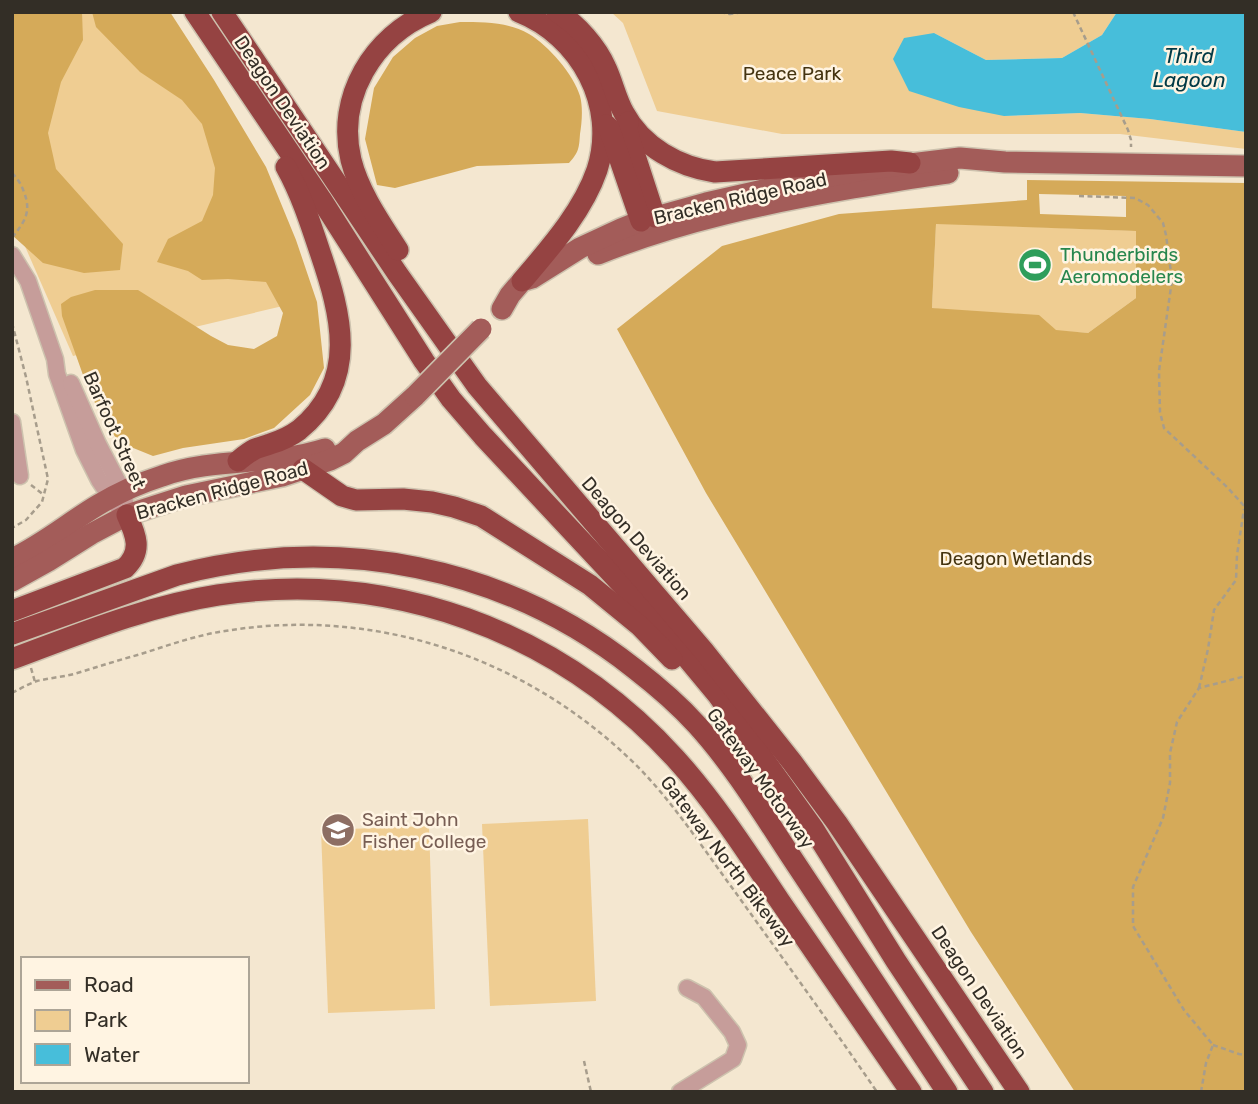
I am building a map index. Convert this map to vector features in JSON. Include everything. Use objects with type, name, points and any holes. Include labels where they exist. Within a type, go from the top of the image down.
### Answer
[{"type":"highway","name":"Deagon Deviation","points":[[195,12],[451,399],[659,623],[717,694],[813,828],[896,961],[983,1092]]},
{"type":"highway","name":"Deagon Deviation","points":[[222,12],[397,273],[477,386],[703,650],[792,762],[837,823],[1020,1092]]},
{"type":"highway","points":[[431,12],[396,31],[371,58],[355,91],[348,127],[351,160],[358,178],[386,232],[430,302],[433,325]]},
{"type":"highway","points":[[519,12],[542,24],[576,54],[596,90],[602,121],[601,153],[588,190],[566,225],[522,281]]},
{"type":"highway","points":[[557,12],[578,29],[606,66],[628,120],[643,137],[673,159],[716,172],[891,160],[910,163]]},
{"type":"highway","points":[[237,461],[255,449],[298,430],[316,412],[336,374],[341,345],[335,299],[309,217],[293,181],[264,134],[259,107]]},
{"type":"highway","points":[[628,120],[626,131],[650,227]]},
{"type":"highway","points":[[602,121],[609,128],[650,227]]},
{"type":"highway","points":[[303,470],[342,496],[356,500],[403,499],[432,502],[454,506],[481,516],[590,585],[640,626],[695,684],[717,694]]},
{"type":"highway","points":[[12,611],[125,568],[133,561],[136,552],[134,531],[127,515]]},
{"type":"highway","name":"Gateway Motorway","points":[[12,634],[177,575],[205,567],[262,559],[359,558],[422,568],[476,582],[523,600],[576,628],[622,659],[670,698],[697,725],[764,815],[947,1092]]},
{"type":"highway","points":[[21,663],[111,623],[162,607],[218,595],[279,589],[378,595],[431,606],[516,639],[552,657],[594,685],[638,721],[676,759],[745,850],[911,1092]]},
{"type":"main road","name":"Bracken Ridge Road","points":[[502,309],[522,281],[532,278],[591,242],[650,227],[765,189],[869,169],[960,158],[1005,162],[1246,166]]},
{"type":"main road","name":"Bracken Ridge Road","points":[[12,581],[127,515],[186,496],[303,470],[344,453],[384,424],[415,396],[502,309],[537,286],[650,227],[703,219],[802,197],[935,174],[962,172],[1005,162]]},
{"type":"main road","name":"Bracken Ridge Road","points":[[12,559],[39,545],[99,504],[163,475],[237,461],[299,456],[340,443],[358,441]]},
{"type":"street","name":"Barfoot Street","points":[[12,255],[28,281],[55,359],[66,371],[127,515]]},
{"type":"street","points":[[12,289],[28,281]]},
{"type":"street","points":[[12,422],[20,476]]},
{"type":"street","points":[[680,1092],[733,1059],[738,1045],[732,1032],[704,997],[687,988]]},
{"type":"path","points":[[720,12],[744,12]]},
{"type":"path","points":[[1073,12],[1128,130],[1130,150]]},
{"type":"path","points":[[12,173],[19,180],[28,202],[25,219],[12,239]]},
{"type":"path","points":[[1079,196],[1135,198],[1148,205],[1163,223],[1172,280],[1159,371],[1160,412],[1164,428],[1227,487],[1245,508],[1237,555],[1236,580],[1214,610],[1199,688],[1177,722],[1170,752],[1170,783],[1163,818],[1133,887],[1133,926],[1184,1010],[1213,1045],[1246,1055]]},
{"type":"path","points":[[12,323],[48,479],[42,502],[26,520],[12,528]]},
{"type":"path","name":"Gateway North Bikeway","points":[[12,693],[35,682],[71,675],[223,631],[266,626],[350,627],[421,640],[496,667],[533,686],[587,722],[636,765],[665,796],[877,1092]]},
{"type":"path","points":[[21,663],[35,682]]},
{"type":"path","points":[[1199,688],[1246,676]]},
{"type":"path","points":[[1200,1092],[1213,1045]]},
{"type":"path","points":[[584,1061],[591,1092]]},
{"type":"green space","points":[[12,12],[82,12],[83,40],[61,82],[48,133],[56,169],[123,244],[120,270],[84,273],[43,263],[12,235]]},
{"type":"green space","points":[[24,12],[141,12],[237,173],[287,305],[73,356],[24,244],[12,48]]},
{"type":"green space","points":[[92,12],[170,12],[266,167],[296,240],[317,302],[324,368],[310,395],[274,428],[244,439],[183,448],[153,456],[121,443],[104,424],[62,316],[61,304],[71,297],[95,290],[138,290],[228,345],[254,349],[277,336],[283,313],[266,282],[202,280],[188,271],[157,262],[168,239],[202,221],[213,195],[215,168],[202,124],[182,100],[140,72],[96,27]]},
{"type":"green space","name":"Peace Park","points":[[611,12],[1117,12],[1102,35],[1062,58],[986,60],[934,33],[1004,116],[1080,113],[1246,132],[1246,149],[1120,134],[782,134],[657,111],[623,23]]},
{"type":"green space","points":[[460,22],[496,24],[521,30],[544,45],[559,61],[572,79],[581,100],[577,153],[569,163],[477,166],[395,188],[377,185],[365,139],[374,88],[393,57],[415,38],[437,26]]},
{"type":"green space","name":"Deagon Wetlands","points":[[1027,180],[1246,183],[1246,1092],[1075,1092],[971,932],[706,493],[617,329],[722,246],[839,214],[1027,200]],"holes":[[[1039,194],[1126,196],[1126,217],[1040,214]],[[936,224],[1136,231],[1136,298],[1088,333],[1056,330],[1039,315],[932,308]]]},
{"type":"green space","name":"Thunderbirds Aeromodelers","points":[[936,223],[1137,231],[1136,298],[1088,333],[1056,331],[932,308]]},
{"type":"green space","points":[[588,819],[596,1001],[490,1006],[482,824]]},
{"type":"green space","points":[[429,826],[435,1009],[328,1013],[321,830]]},
{"type":"water","name":"Third Lagoon","points":[[1117,12],[1246,12],[1246,132],[1080,113],[1004,116],[959,107],[909,91],[893,59],[904,38],[934,33],[986,60],[1062,58],[1102,35]]},
{"type":"place","name":"Thunderbirds Aeromodelers","points":[[1035,265]]},
{"type":"place","name":"Saint John Fisher College","points":[[338,830]]}]
